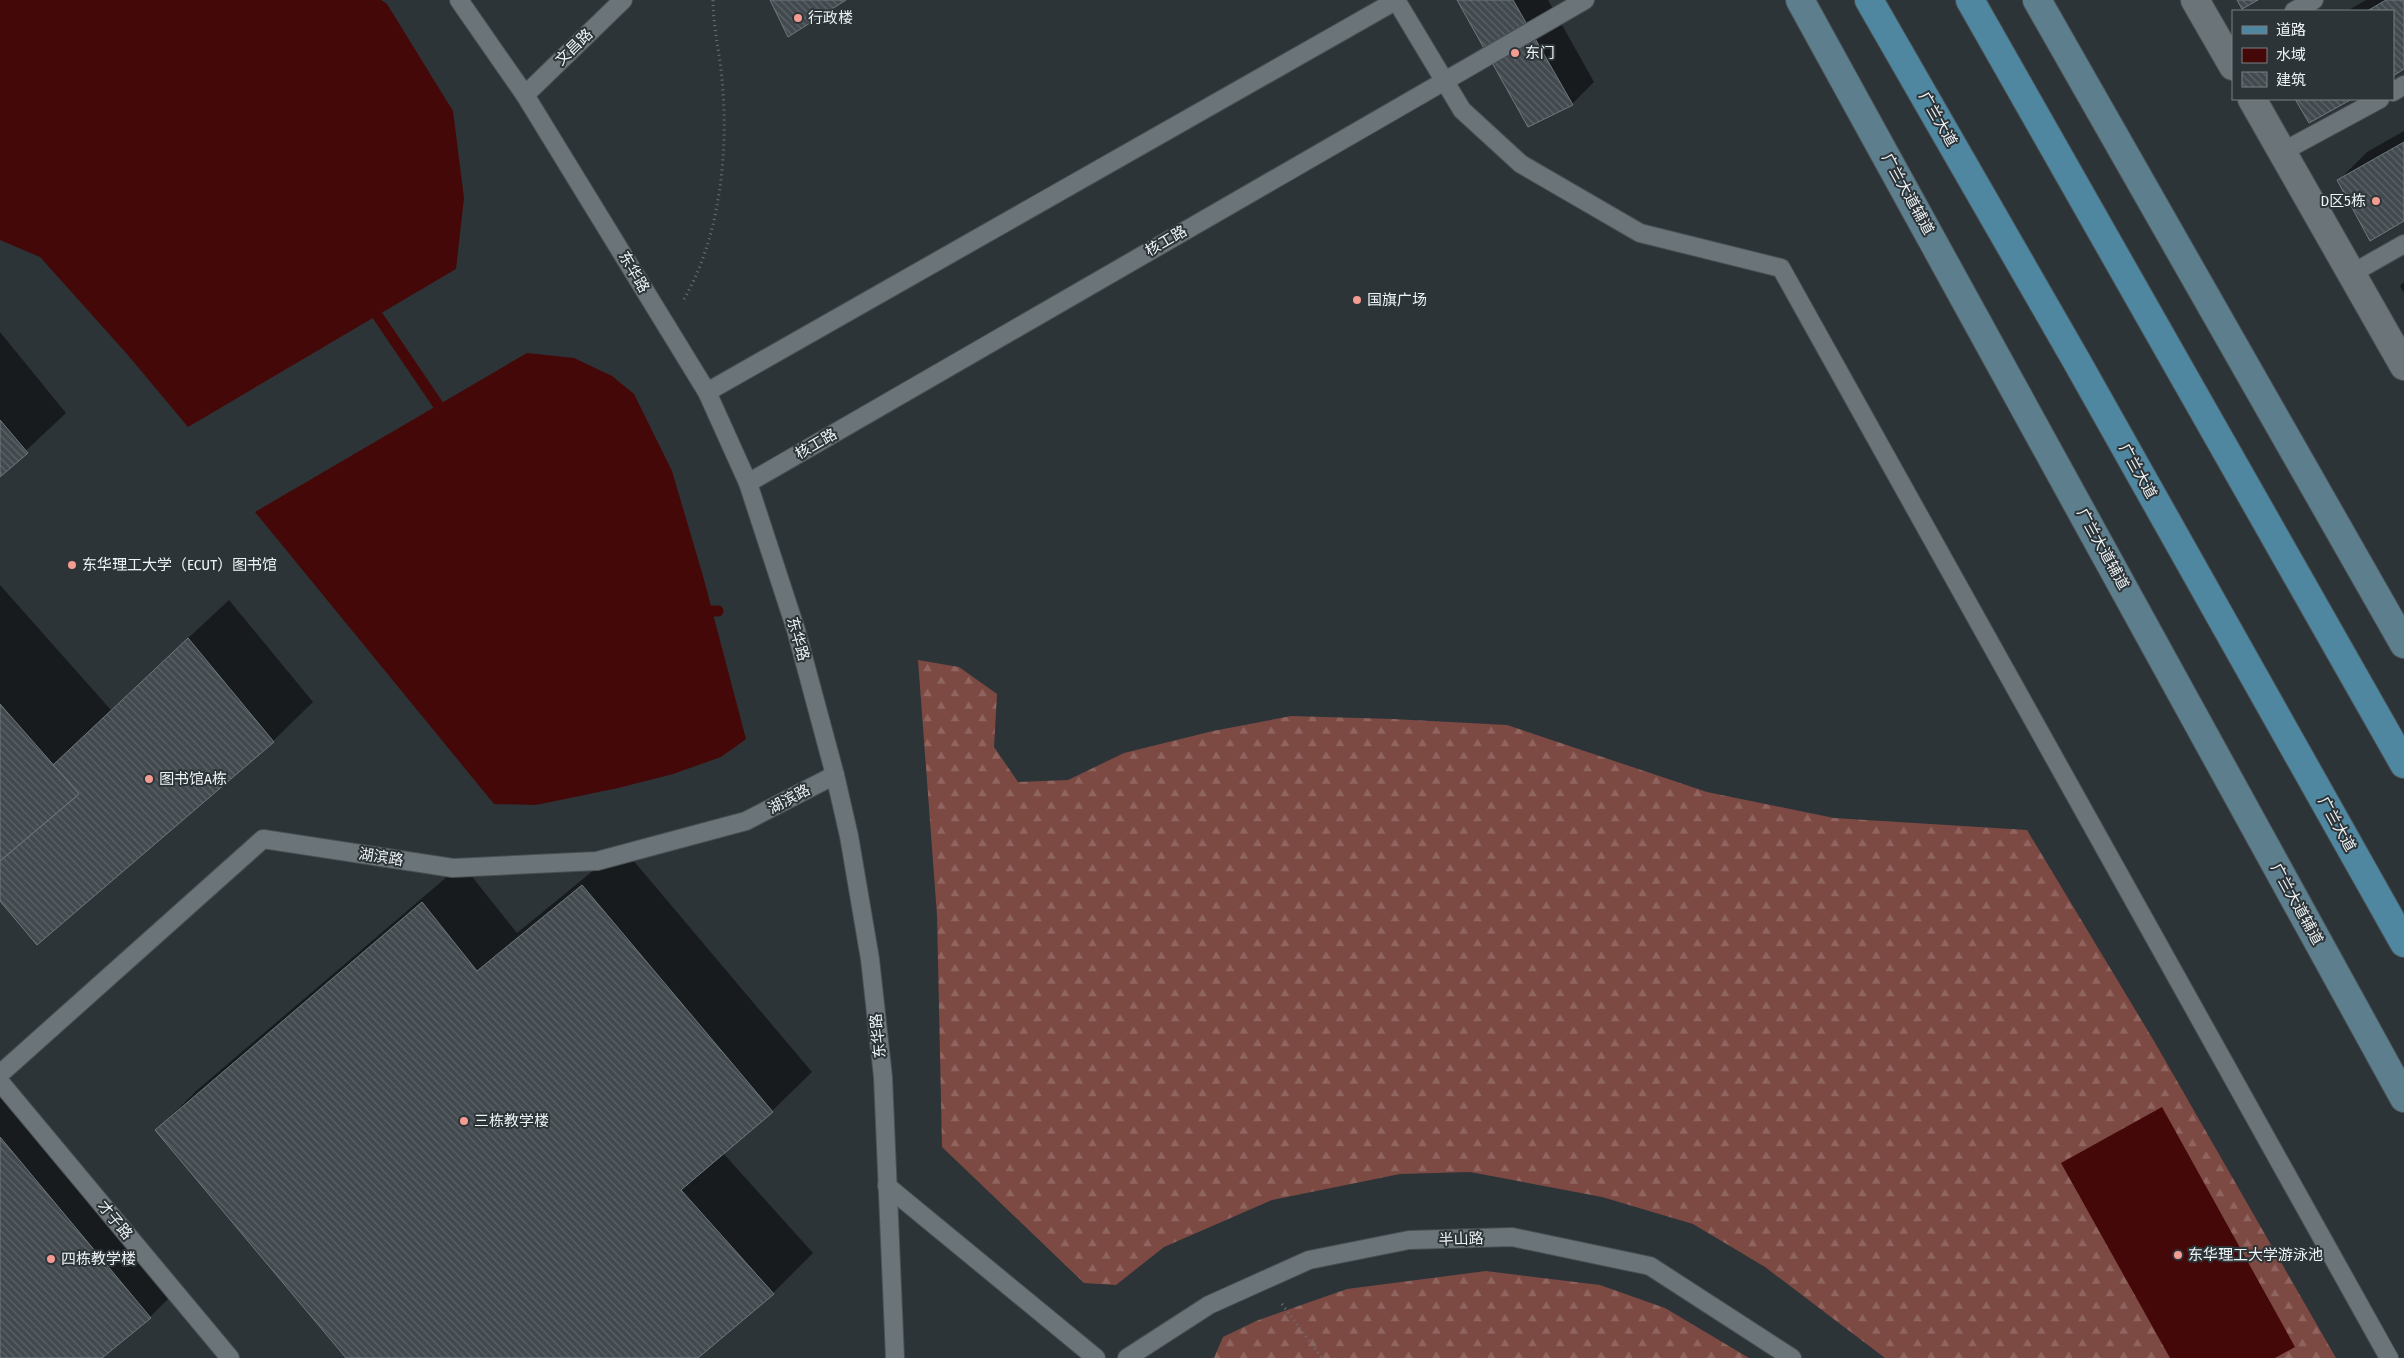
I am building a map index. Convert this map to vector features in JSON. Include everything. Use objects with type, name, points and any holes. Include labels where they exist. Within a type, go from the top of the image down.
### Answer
[{"type":"main road","name":"广兰大道辅道","points":[[1800,0],[2404,1098]]},
{"type":"main road","name":"广兰大道","points":[[1869,0],[2076,360],[2404,943]]},
{"type":"main road","points":[[1970,0],[2404,764]]},
{"type":"main road","points":[[2037,0],[2404,644]]},
{"type":"street","points":[[2195,0],[2230,54]]},
{"type":"street","points":[[2253,100],[2404,366]]},
{"type":"lane","name":"东华路","points":[[459,0],[525,95],[707,392],[748,483],[796,630],[836,775],[849,836],[870,959],[883,1077],[895,1358]]},
{"type":"lane","name":"文昌路","points":[[525,95],[623,0]]},
{"type":"lane","points":[[707,392],[1396,0],[1462,110],[1521,164],[1640,233],[1781,268],[2389,1358]]},
{"type":"lane","name":"核工路","points":[[748,483],[1585,0]]},
{"type":"lane","points":[[2296,10],[2314,0]]},
{"type":"lane","points":[[2282,152],[2378,100]]},
{"type":"lane","points":[[2352,274],[2404,244]]},
{"type":"lane","name":"湖滨路","points":[[0,1074],[264,839],[453,868],[597,861],[746,821],[836,775]]},
{"type":"lane","name":"才子路","points":[[0,1082],[230,1358]]},
{"type":"lane","points":[[887,1186],[1096,1358]]},
{"type":"lane","name":"半山路","points":[[1127,1358],[1209,1304],[1309,1260],[1409,1240],[1512,1237],[1650,1266],[1792,1358]]},
{"type":"path","points":[[668,327],[699,274],[712,226],[723,168],[722,81],[713,15],[713,0]]},
{"type":"path","points":[[1264,1280],[1322,1358]]},
{"type":"green space","points":[[918,660],[959,667],[997,694],[994,747],[1018,782],[1068,780],[1124,753],[1213,731],[1291,716],[1393,719],[1507,725],[1707,792],[1834,818],[2027,830],[2154,1041],[2336,1358],[1885,1358],[1765,1267],[1693,1224],[1602,1197],[1470,1172],[1400,1174],[1272,1200],[1164,1247],[1116,1285],[1084,1283],[942,1147],[937,915]]},
{"type":"green space","points":[[1486,1271],[1600,1285],[1665,1308],[1749,1358],[1214,1358],[1223,1337],[1256,1321],[1347,1289]]},
{"type":"water","points":[[0,0],[381,0],[387,4],[453,111],[464,198],[456,269],[188,427],[127,354],[40,257],[0,240]]},
{"type":"water","points":[[527,353],[574,358],[612,376],[634,394],[672,471],[703,576],[746,739],[721,757],[673,774],[618,788],[536,805],[494,804],[255,512]]},
{"type":"water","name":"东华理工大学游泳池","points":[[2162,1107],[2295,1347],[2275,1358],[2170,1358],[2061,1163]]},
{"type":"building","name":"行政楼","points":[[770,0],[846,0],[788,37]]},
{"type":"building","name":"东门","points":[[1457,0],[1513,0],[1573,105],[1528,127]]},
{"type":"building","points":[[2237,0],[2258,0],[2242,9]]},
{"type":"building","points":[[2386,0],[2404,0],[2404,69],[2394,75],[2394,10],[2369,10]]},
{"type":"building","points":[[2296,100],[2350,100],[2309,123]]},
{"type":"building","name":"D区5栋","points":[[2404,142],[2404,221],[2370,241],[2337,180]]},
{"type":"building","points":[[0,420],[28,453],[0,477]]},
{"type":"building","name":"图书馆A栋","points":[[188,638],[274,742],[37,945],[0,901],[0,861],[79,794],[53,765]]},
{"type":"building","points":[[0,704],[79,794],[0,861]]},
{"type":"building","name":"三栋教学楼","points":[[582,885],[773,1112],[681,1190],[774,1294],[698,1358],[346,1358],[155,1130],[422,902],[477,971]]},
{"type":"building","name":"四栋教学楼","points":[[0,1137],[151,1318],[102,1358],[0,1358]]},
{"type":"waterway","points":[[369,303],[447,418]]},
{"type":"waterway","points":[[699,611],[718,611]]},
{"type":"place","name":"行政楼","points":[[798,18]]},
{"type":"place","name":"东门","points":[[1515,53]]},
{"type":"place","name":"D区5栋","points":[[2376,201]]},
{"type":"place","name":"国旗广场","points":[[1357,300]]},
{"type":"place","name":"东华理工大学（ECUT）图书馆","points":[[72,565]]},
{"type":"place","name":"图书馆A栋","points":[[149,779]]},
{"type":"place","name":"三栋教学楼","points":[[464,1121]]},
{"type":"place","name":"东华理工大学游泳池","points":[[2178,1255]]},
{"type":"place","name":"四栋教学楼","points":[[51,1259]]}]
